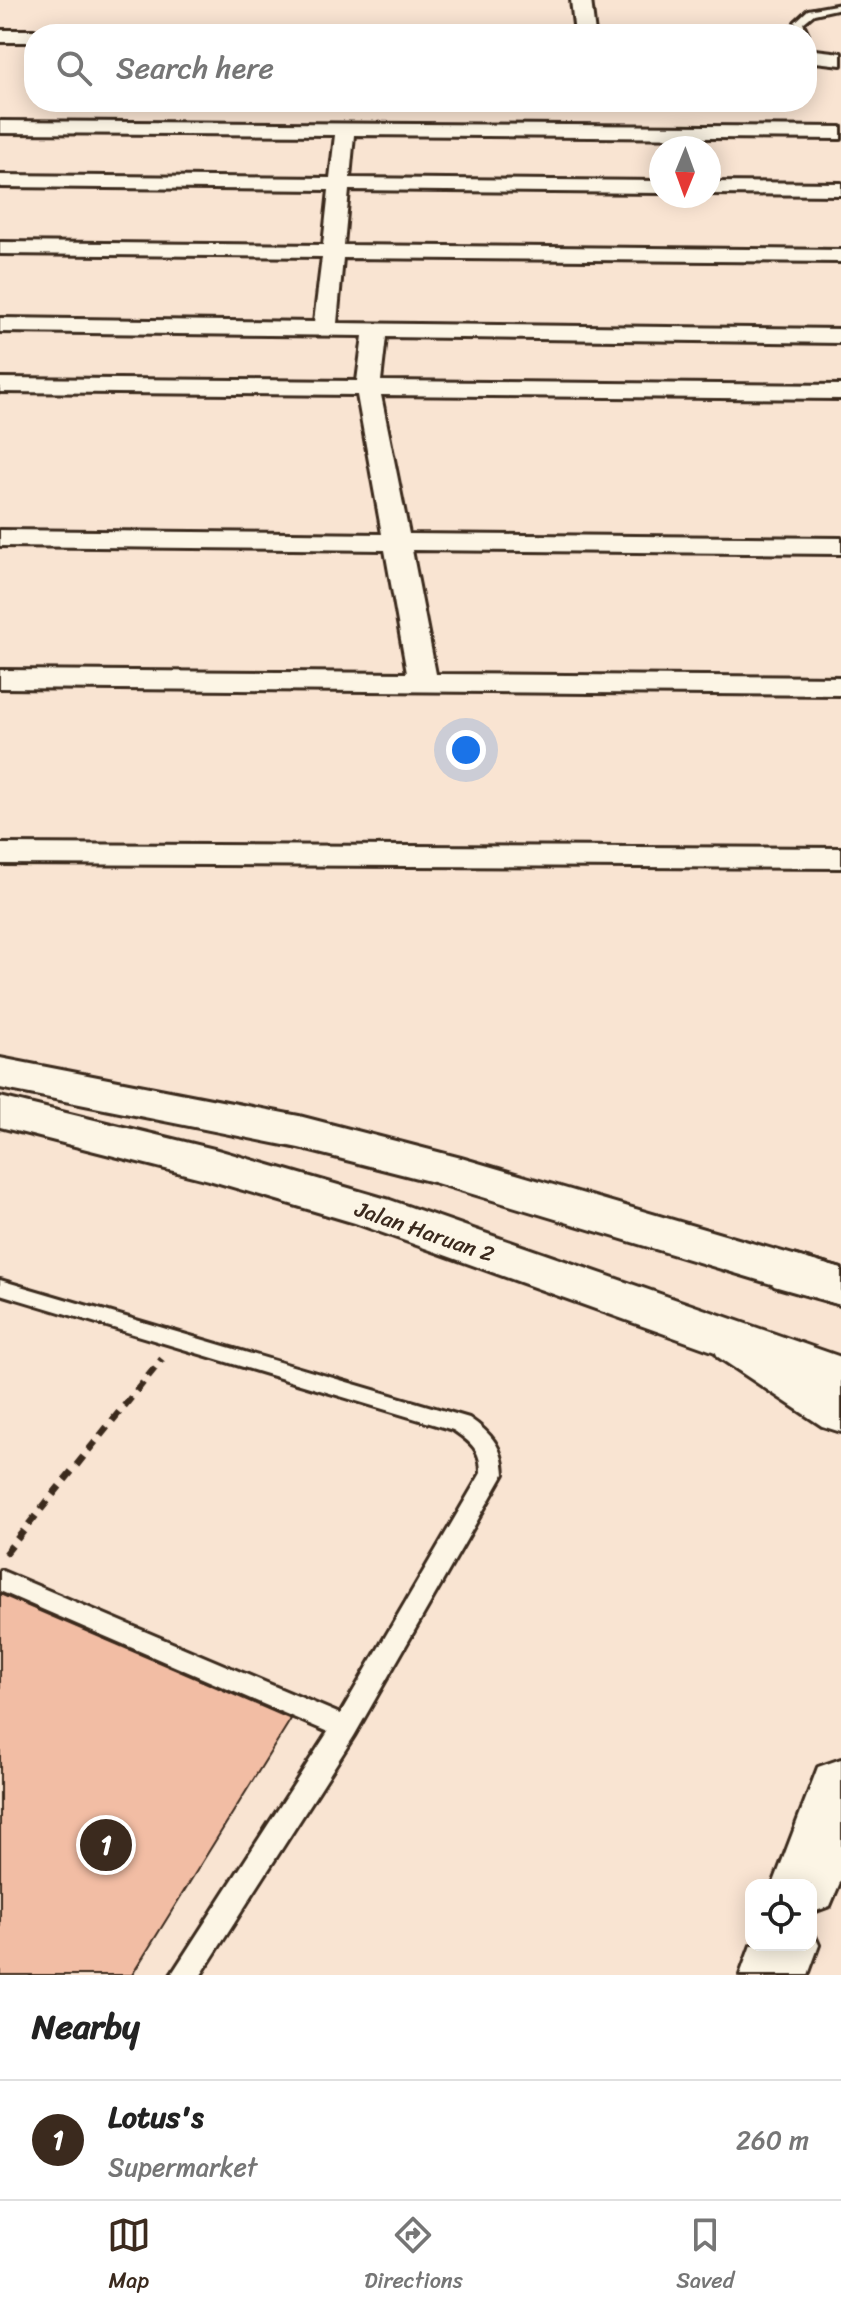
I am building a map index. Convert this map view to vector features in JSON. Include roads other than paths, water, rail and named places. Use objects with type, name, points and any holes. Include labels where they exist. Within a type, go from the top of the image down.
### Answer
[{"type":"main road","points":[[581,0],[584,24]]},
{"type":"main road","points":[[0,36],[24,36]]},
{"type":"main road","points":[[817,52],[838,61]]},
{"type":"main road","points":[[817,69],[838,61]]},
{"type":"main road","points":[[0,1073],[328,1140],[444,1169],[829,1283]]},
{"type":"main road","name":"Jalan Haruan 2","points":[[0,1112],[186,1156],[423,1228],[737,1343],[841,1377]]},
{"type":"main road","points":[[737,1343],[841,1412]]},
{"type":"main road","points":[[808,1879],[841,1787]]},
{"type":"main road","points":[[774,1975],[783,1951]]},
{"type":"street","points":[[0,127],[841,133]]},
{"type":"street","points":[[325,329],[345,130]]},
{"type":"street","points":[[0,181],[649,187]]},
{"type":"street","points":[[721,188],[841,189]]},
{"type":"street","points":[[0,248],[841,256]]},
{"type":"street","points":[[0,325],[841,336]]},
{"type":"street","points":[[375,330],[368,388],[423,682]]},
{"type":"street","points":[[0,385],[841,392]]},
{"type":"street","points":[[0,538],[841,546]]},
{"type":"street","points":[[0,679],[841,686]]},
{"type":"street","points":[[0,854],[841,858]]},
{"type":"lane","points":[[800,24],[804,17],[841,6]]},
{"type":"lane","points":[[0,1287],[461,1424],[482,1438],[493,1453],[493,1474],[345,1728],[185,1975]]},
{"type":"lane","points":[[0,1580],[345,1728]]},
{"type":"place","name":"Lotus's","points":[[106,1845]]}]
